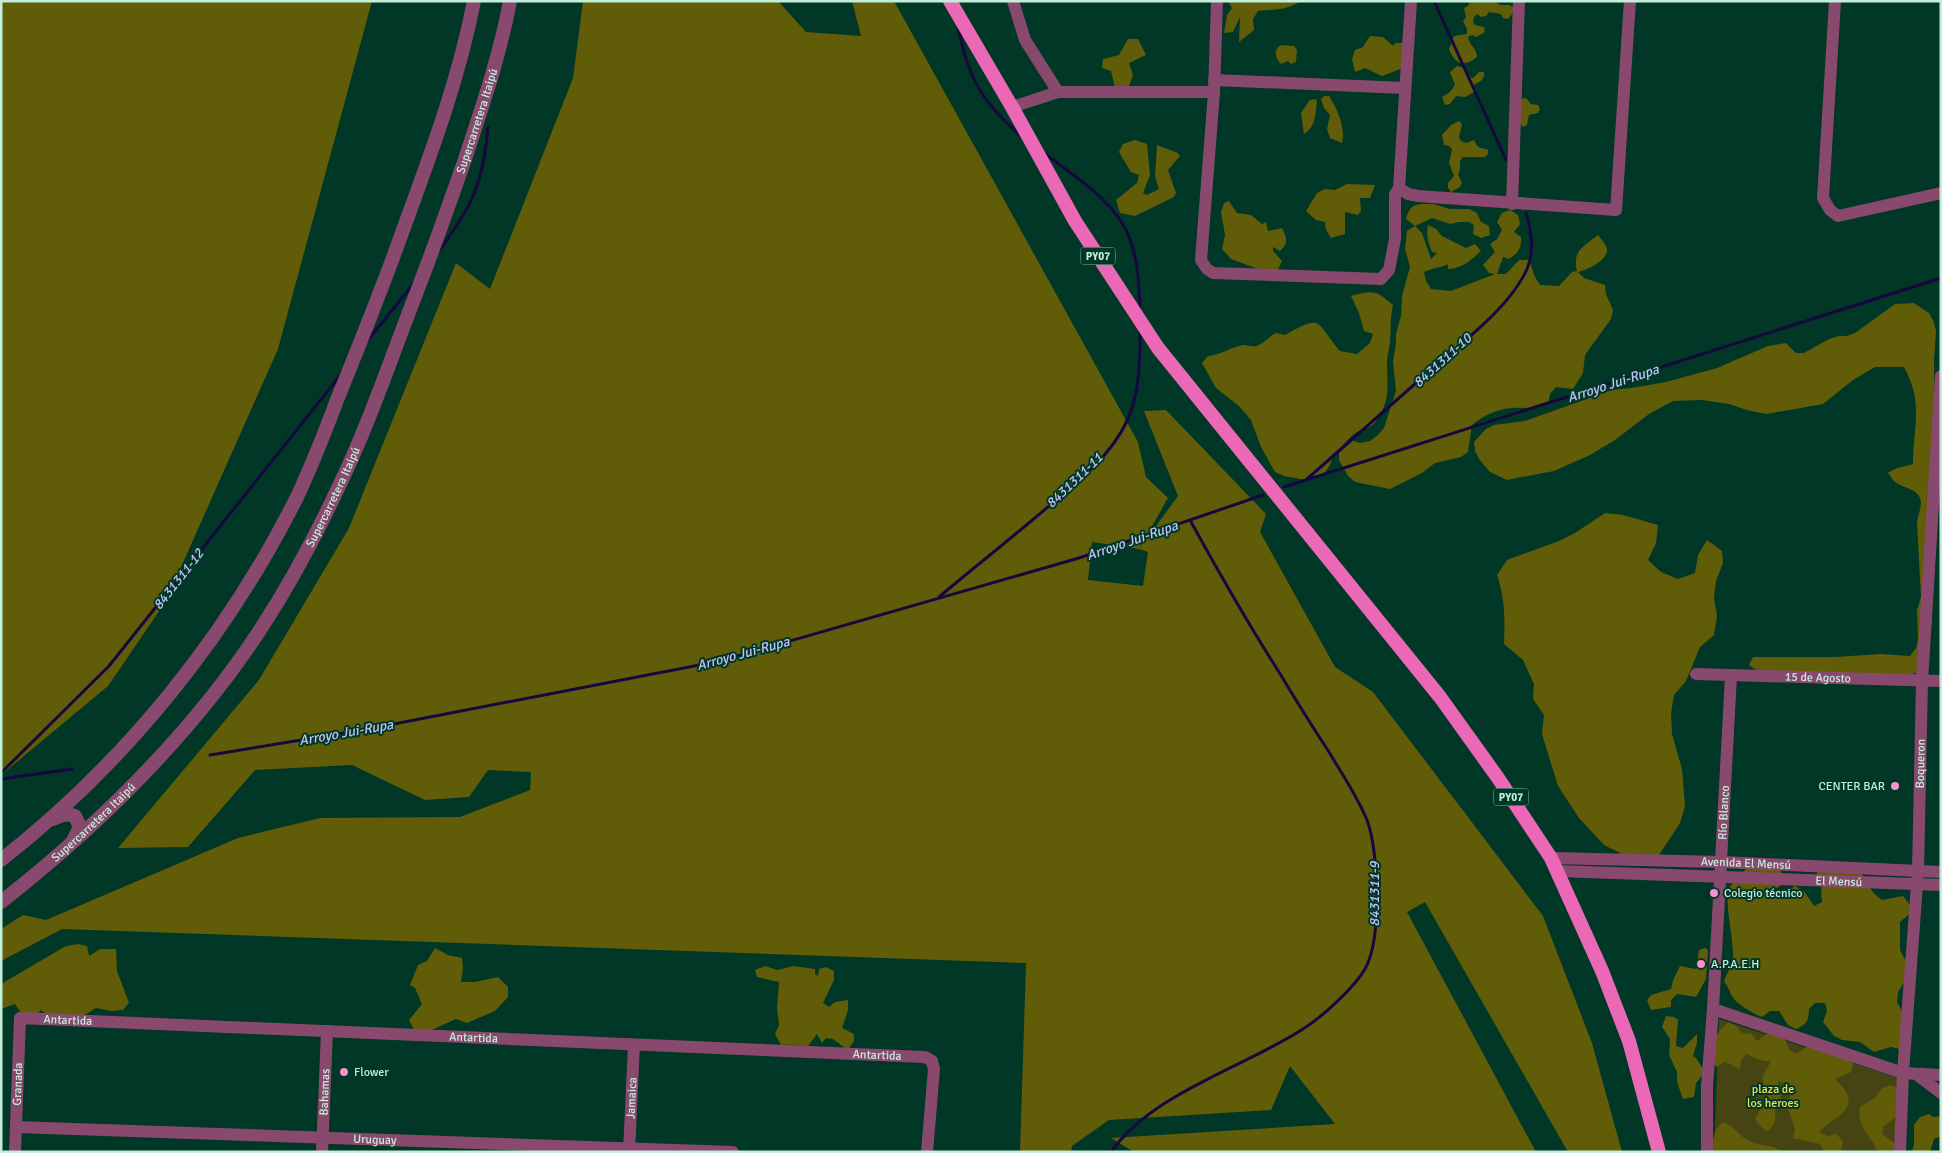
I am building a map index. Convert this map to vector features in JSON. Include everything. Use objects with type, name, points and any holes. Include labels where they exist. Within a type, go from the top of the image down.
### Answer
[{"type":"highway","name":"PY07","points":[[950,1],[1012,107],[1075,221],[1158,348],[1440,697],[1498,778],[1550,858],[1558,871],[1602,971],[1629,1041],[1659,1152]]},
{"type":"street","points":[[1,860],[46,822],[124,746],[186,674],[228,616],[297,497],[315,457],[374,307],[443,120],[457,76],[474,1]]},
{"type":"street","name":"Supercarretera Itaipú","points":[[1,902],[68,848],[148,769],[215,693],[270,611],[320,524],[356,450],[437,239],[496,62],[510,1]]},
{"type":"street","points":[[1013,1],[1025,40],[1058,92]]},
{"type":"street","points":[[1218,1],[1202,260],[1207,269],[1213,273],[1380,279],[1389,270],[1395,238],[1395,194],[1399,188],[1411,1]]},
{"type":"street","points":[[1512,204],[1519,1]]},
{"type":"street","points":[[1399,188],[1408,194],[1418,196],[1616,210],[1630,1]]},
{"type":"street","points":[[1835,1],[1824,198],[1826,206],[1838,216],[1941,193]]},
{"type":"street","points":[[1012,107],[1058,92],[1214,86],[1406,88]]},
{"type":"street","name":"Boqueron","points":[[1900,1152],[1903,1073],[1918,871],[1922,681],[1938,480],[1941,376]]},
{"type":"street","name":"15 de Agosto","points":[[1696,674],[1941,681]]},
{"type":"street","name":"Río Blanco","points":[[1707,1152],[1707,1086],[1722,862],[1731,676]]},
{"type":"street","points":[[46,822],[63,814],[75,816],[80,827],[68,848]]},
{"type":"street","name":"Avenida El Mensú","points":[[1550,858],[1722,862],[1941,872]]},
{"type":"street","name":"El Mensú","points":[[1558,871],[1941,885]]},
{"type":"street","points":[[1713,1009],[1903,1073],[1941,1076]]},
{"type":"street","name":"Antartida","points":[[20,1018],[925,1057],[932,1061],[934,1069],[927,1152]]},
{"type":"street","name":"Granada","points":[[15,1152],[20,1018]]},
{"type":"street","name":"Bahamas","points":[[322,1152],[327,1031]]},
{"type":"street","name":"Jamaica","points":[[630,1150],[634,1045]]},
{"type":"street","points":[[1916,1074],[1941,1093]]},
{"type":"street","name":"Uruguay","points":[[16,1127],[630,1150],[733,1152]]},
{"type":"green space","points":[[1,1],[372,1],[278,349],[166,601],[108,686],[1,775]]},
{"type":"green space","points":[[583,1],[778,1],[806,32],[861,36],[852,1],[894,1],[1138,442],[1146,477],[1168,498],[1139,549],[1178,496],[1144,411],[1166,410],[1266,514],[1260,532],[1335,667],[1373,692],[1543,916],[1592,1043],[1622,1152],[1568,1152],[1425,902],[1407,912],[1536,1152],[1134,1152],[1111,1138],[1335,1124],[1290,1066],[1271,1110],[1109,1120],[1072,1146],[1071,1152],[1020,1152],[1026,963],[62,929],[1,961],[1,929],[23,915],[46,920],[238,838],[320,818],[460,817],[530,790],[531,772],[488,770],[469,797],[425,800],[352,765],[255,770],[188,847],[118,848],[259,680],[349,528],[456,263],[490,289],[573,78]],"holes":[[[1092,542],[1148,552],[1143,586],[1088,580]]]},
{"type":"green space","points":[[1228,1],[1300,1],[1285,8],[1258,11],[1253,19],[1254,30],[1239,42],[1240,17],[1233,32],[1224,33],[1227,15],[1232,8]]},
{"type":"green space","points":[[1470,1],[1495,1],[1500,5],[1513,7],[1514,12],[1508,19],[1503,18],[1501,14],[1489,12],[1486,16],[1481,17],[1477,14],[1473,22],[1475,25],[1484,27],[1485,32],[1476,37],[1472,35],[1468,37],[1476,51],[1477,57],[1468,62],[1461,63],[1454,58],[1449,49],[1454,36],[1467,34],[1463,21],[1466,17],[1464,8],[1468,6]]},
{"type":"green space","points":[[1370,36],[1383,37],[1393,46],[1395,43],[1404,43],[1403,68],[1382,76],[1365,68],[1355,72],[1352,59],[1355,50],[1363,47]]},
{"type":"green space","points":[[1128,39],[1138,39],[1146,55],[1129,63],[1133,75],[1128,89],[1115,88],[1111,71],[1102,68],[1103,59],[1119,55]]},
{"type":"green space","points":[[1281,45],[1294,46],[1297,50],[1296,62],[1291,64],[1288,61],[1281,64],[1276,54],[1278,47]]},
{"type":"green space","points":[[1457,66],[1465,68],[1469,77],[1473,78],[1479,72],[1484,72],[1484,76],[1482,80],[1474,85],[1474,92],[1465,97],[1456,96],[1450,104],[1445,105],[1442,97],[1450,92],[1455,85],[1450,72]]},
{"type":"green space","points":[[1324,96],[1329,96],[1338,112],[1343,131],[1342,143],[1330,138],[1327,129],[1330,115],[1324,108],[1321,99]]},
{"type":"green space","points":[[1523,98],[1527,99],[1531,104],[1538,105],[1540,109],[1538,113],[1529,115],[1527,125],[1523,127],[1520,123],[1521,100]]},
{"type":"green space","points":[[1317,100],[1315,119],[1311,127],[1304,134],[1301,113],[1309,101]]},
{"type":"green space","points":[[1459,121],[1462,124],[1459,137],[1461,141],[1466,143],[1474,140],[1478,147],[1488,150],[1488,154],[1485,157],[1463,157],[1460,161],[1458,174],[1462,183],[1460,187],[1451,192],[1448,188],[1448,183],[1454,176],[1449,163],[1452,149],[1444,145],[1442,135],[1451,125]]},
{"type":"green space","points":[[1135,140],[1147,144],[1150,175],[1143,193],[1147,195],[1159,189],[1155,176],[1157,145],[1178,153],[1180,156],[1168,170],[1176,193],[1174,197],[1135,216],[1120,213],[1116,200],[1137,183],[1139,175],[1131,172],[1119,152],[1123,144]]},
{"type":"green space","points":[[1347,184],[1375,185],[1370,198],[1360,198],[1361,211],[1358,215],[1345,212],[1345,234],[1331,238],[1326,230],[1325,222],[1316,220],[1306,211],[1317,193],[1325,189],[1335,190]]},
{"type":"green space","points":[[1229,201],[1237,213],[1251,215],[1262,224],[1266,222],[1268,231],[1282,228],[1286,243],[1280,251],[1273,247],[1273,251],[1282,261],[1278,269],[1266,272],[1231,259],[1222,249],[1225,235],[1221,212],[1224,203]]},
{"type":"green space","points":[[1419,204],[1433,204],[1450,209],[1469,209],[1477,213],[1481,222],[1489,226],[1490,235],[1481,238],[1473,234],[1474,225],[1469,222],[1450,224],[1432,218],[1415,226],[1406,219],[1410,209]]},
{"type":"green space","points":[[1510,210],[1518,215],[1520,224],[1514,232],[1521,237],[1521,241],[1519,250],[1515,255],[1509,259],[1503,257],[1497,274],[1506,274],[1519,260],[1529,260],[1540,285],[1559,286],[1572,272],[1577,271],[1577,254],[1583,246],[1598,235],[1606,246],[1607,250],[1604,258],[1578,272],[1584,278],[1605,285],[1606,294],[1613,310],[1611,319],[1585,355],[1583,373],[1573,389],[1556,387],[1550,394],[1548,403],[1544,405],[1535,408],[1502,410],[1481,418],[1472,425],[1468,452],[1461,457],[1435,463],[1422,473],[1390,489],[1355,482],[1348,476],[1339,460],[1339,451],[1333,456],[1325,472],[1316,478],[1306,480],[1284,476],[1275,472],[1261,447],[1251,420],[1239,406],[1216,388],[1202,363],[1208,356],[1243,345],[1257,346],[1276,333],[1285,335],[1313,323],[1322,327],[1340,351],[1357,354],[1370,343],[1373,334],[1364,331],[1359,313],[1351,296],[1369,292],[1378,294],[1393,305],[1387,360],[1386,399],[1381,413],[1374,424],[1355,434],[1341,448],[1350,440],[1360,443],[1370,441],[1384,428],[1396,391],[1393,362],[1396,334],[1401,316],[1402,296],[1410,267],[1405,249],[1407,231],[1415,226],[1422,233],[1431,259],[1437,253],[1432,252],[1429,245],[1427,236],[1428,225],[1436,229],[1442,236],[1466,248],[1475,244],[1481,251],[1462,266],[1448,269],[1448,264],[1424,272],[1426,281],[1431,289],[1451,291],[1495,274],[1489,273],[1483,265],[1495,252],[1490,244],[1497,239],[1502,230],[1497,222],[1502,213]]},
{"type":"green space","points":[[1914,303],[1929,313],[1936,331],[1934,361],[1932,621],[1928,650],[1919,672],[1909,675],[1757,671],[1749,665],[1753,657],[1835,657],[1881,654],[1910,656],[1916,648],[1918,640],[1917,610],[1921,597],[1917,522],[1921,502],[1917,494],[1896,483],[1888,473],[1897,468],[1913,464],[1916,403],[1910,380],[1904,367],[1875,367],[1853,380],[1823,404],[1766,414],[1729,404],[1702,400],[1673,401],[1649,414],[1615,440],[1590,455],[1554,471],[1507,480],[1490,472],[1475,451],[1474,442],[1486,429],[1494,425],[1525,421],[1612,390],[1666,382],[1717,368],[1768,346],[1786,343],[1796,353],[1804,353],[1829,339],[1855,333],[1895,304]]},
{"type":"green space","points":[[1605,513],[1623,515],[1658,525],[1656,543],[1648,560],[1661,572],[1678,579],[1695,573],[1698,555],[1707,540],[1722,551],[1723,563],[1716,581],[1714,598],[1717,616],[1714,635],[1700,647],[1686,681],[1674,695],[1671,713],[1672,734],[1682,769],[1685,806],[1680,823],[1659,855],[1622,854],[1604,845],[1579,818],[1558,786],[1542,734],[1544,715],[1533,699],[1534,684],[1523,660],[1504,644],[1504,609],[1497,575],[1507,560],[1559,541]]},
{"type":"green space","points":[[1774,863],[1787,879],[1773,890],[1779,896],[1795,886],[1804,891],[1814,906],[1822,902],[1822,883],[1815,879],[1818,870],[1861,872],[1870,888],[1882,900],[1903,896],[1914,910],[1900,922],[1900,950],[1909,967],[1908,976],[1898,992],[1897,1002],[1906,1018],[1900,1049],[1891,1047],[1874,1052],[1860,1042],[1842,1040],[1834,1036],[1823,1022],[1827,1011],[1825,1003],[1815,1003],[1809,1009],[1806,1022],[1796,1029],[1788,1025],[1779,1011],[1770,1011],[1762,1017],[1743,1007],[1733,997],[1724,982],[1733,957],[1728,893],[1732,884],[1748,866]]},
{"type":"green space","points":[[78,944],[87,946],[89,956],[100,949],[116,949],[117,971],[129,1003],[123,1010],[111,1011],[96,1008],[83,1016],[51,1018],[41,1010],[37,1014],[22,1014],[15,1004],[1,1009],[1,984],[66,946]]},
{"type":"green space","points":[[435,948],[448,955],[462,958],[461,982],[475,982],[498,977],[508,987],[508,997],[495,1011],[467,1023],[456,1019],[427,1032],[416,1033],[409,1020],[422,1004],[415,988],[410,985],[418,965],[427,961]]},
{"type":"green space","points":[[1705,948],[1708,950],[1706,979],[1696,997],[1677,994],[1671,1000],[1671,1007],[1651,1010],[1647,1000],[1651,995],[1671,989],[1680,966],[1696,969],[1699,950]]},
{"type":"green space","points":[[765,966],[777,970],[793,966],[815,969],[815,974],[818,976],[819,969],[826,967],[834,971],[834,980],[823,1003],[829,1007],[835,1002],[848,1000],[848,1010],[842,1028],[854,1034],[854,1041],[849,1048],[845,1048],[833,1039],[826,1038],[822,1043],[817,1034],[808,1046],[781,1045],[775,1034],[779,1025],[777,1007],[779,982],[757,977],[755,970]]},
{"type":"green space","points":[[1666,1016],[1674,1017],[1678,1020],[1676,1046],[1683,1048],[1697,1034],[1697,1043],[1693,1056],[1705,1072],[1696,1083],[1694,1097],[1683,1099],[1677,1082],[1677,1072],[1669,1055],[1670,1039],[1662,1027]]},
{"type":"green space","name":"plaza de los heroes","points":[[1719,1019],[1898,1078],[1894,1152],[1714,1152]]},
{"type":"green space","points":[[1728,1022],[1736,1026],[1742,1033],[1752,1034],[1757,1041],[1772,1030],[1786,1041],[1789,1050],[1797,1054],[1812,1043],[1848,1056],[1853,1063],[1851,1072],[1835,1079],[1846,1092],[1848,1105],[1840,1115],[1819,1132],[1828,1136],[1837,1134],[1843,1142],[1841,1151],[1845,1152],[1824,1152],[1820,1144],[1793,1138],[1795,1129],[1786,1103],[1791,1095],[1799,1092],[1791,1090],[1786,1083],[1778,1081],[1781,1099],[1774,1105],[1775,1116],[1773,1125],[1768,1131],[1761,1127],[1755,1119],[1768,1096],[1762,1078],[1771,1061],[1763,1061],[1746,1054],[1741,1061],[1740,1070],[1724,1062],[1717,1067],[1710,1061],[1716,1035]]},
{"type":"green space","points":[[1890,1085],[1899,1088],[1899,1105],[1894,1118],[1884,1126],[1882,1134],[1897,1145],[1897,1152],[1878,1152],[1860,1120],[1860,1107],[1876,1097],[1881,1089]]},
{"type":"green space","points":[[1929,1114],[1933,1117],[1941,1116],[1941,1136],[1934,1139],[1930,1152],[1912,1152],[1914,1125],[1920,1117]]},
{"type":"green space","points":[[1722,1122],[1751,1142],[1771,1146],[1782,1152],[1709,1152],[1716,1130]]},
{"type":"waterway","name":"8431311-10","points":[[1434,1],[1506,160]]},
{"type":"waterway","name":"8431311-11","points":[[958,26],[966,60],[978,87],[986,100],[1021,136]]},
{"type":"waterway","name":"8431311-12","points":[[438,252],[459,222],[474,194],[483,164],[488,127]]},
{"type":"waterway","name":"8431311-11","points":[[1044,153],[1105,201],[1124,225],[1135,256],[1140,308]]},
{"type":"waterway","name":"8431311-10","points":[[1307,479],[1472,335],[1510,297],[1527,269],[1531,255],[1531,234],[1526,213]]},
{"type":"waterway","name":"Arroyo Jui-Rupa","points":[[1284,487],[1941,278]]},
{"type":"waterway","name":"8431311-12","points":[[368,340],[414,283]]},
{"type":"waterway","name":"8431311-11","points":[[939,597],[1075,485],[1110,449],[1127,421],[1135,399],[1139,365],[1140,330]]},
{"type":"waterway","name":"8431311-12","points":[[1,773],[109,666],[342,373]]},
{"type":"waterway","name":"Arroyo Jui-Rupa","points":[[210,755],[368,729],[720,661],[1079,558],[1263,495]]},
{"type":"waterway","name":"8431311-9","points":[[1111,1152],[1129,1131],[1175,1097],[1279,1043],[1319,1017],[1337,1002],[1360,977],[1365,969],[1374,938],[1377,895],[1376,873],[1371,834],[1367,820],[1349,785],[1244,615],[1190,520]]},
{"type":"waterway","name":"Arroyo Jui-Rupa","points":[[1,779],[72,769]]},
{"type":"place","name":"CENTER BAR","points":[[1895,786]]},
{"type":"place","name":"Colegio técnico","points":[[1714,893]]},
{"type":"place","name":"A.P.A.E.H","points":[[1701,964]]},
{"type":"place","name":"Flower","points":[[344,1072]]}]
